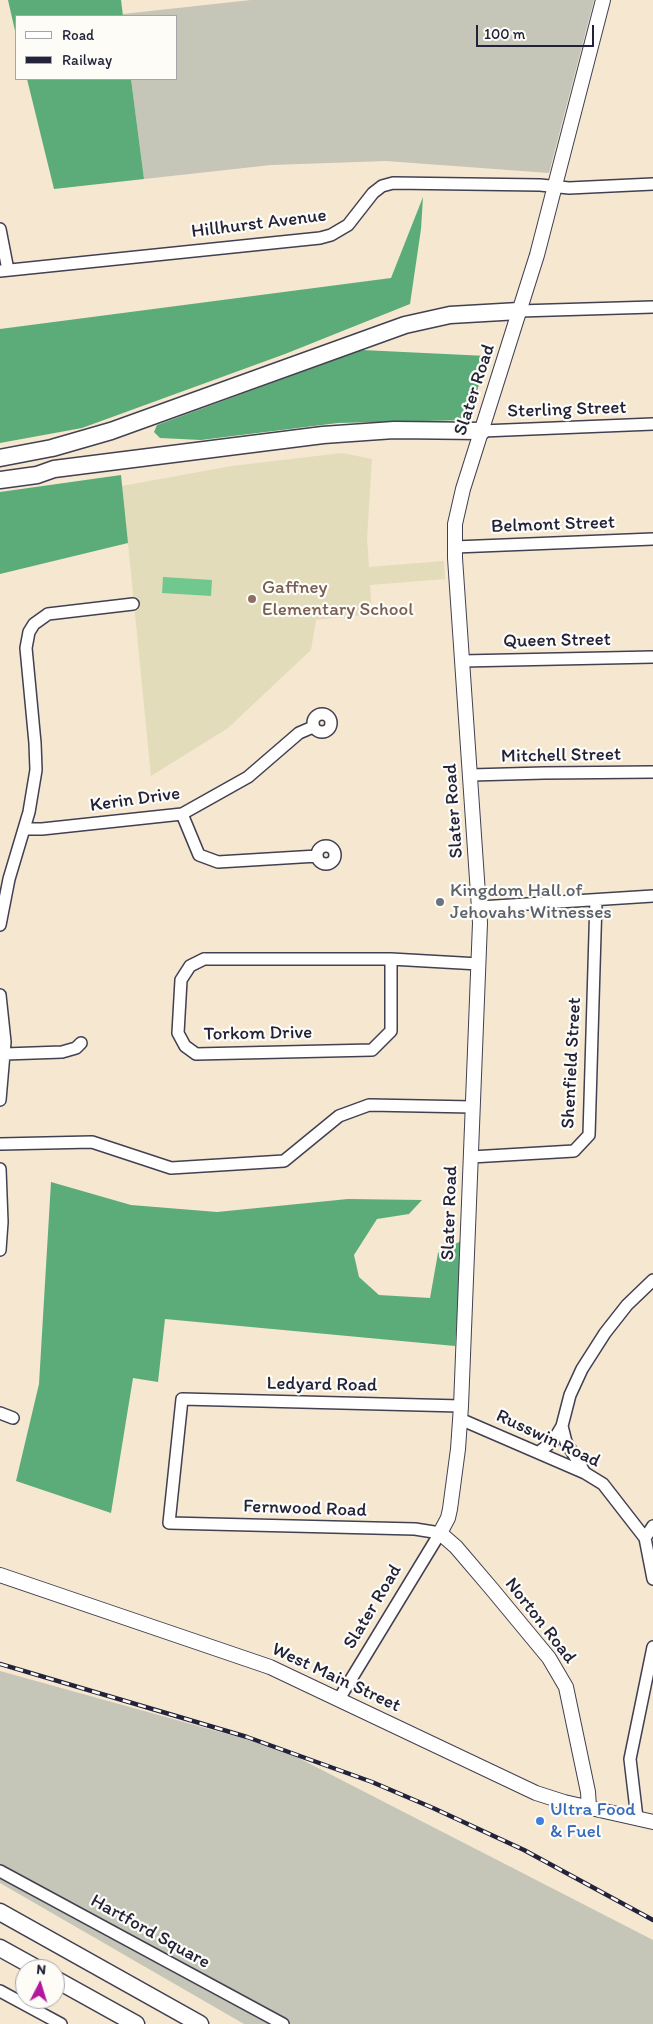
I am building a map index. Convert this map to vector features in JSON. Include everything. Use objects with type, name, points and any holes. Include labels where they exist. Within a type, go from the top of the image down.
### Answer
[{"type":"highway","points":[[0,458],[52,448],[119,428],[405,325],[450,315],[519,311]]},
{"type":"highway","points":[[0,472],[33,468],[54,469],[349,433],[410,429],[482,431]]},
{"type":"highway","points":[[0,480],[37,475],[54,469]]},
{"type":"highway","points":[[0,1912],[200,2024]]},
{"type":"highway","points":[[0,1948],[20,1959]]},
{"type":"highway","points":[[65,1985],[136,2024]]},
{"type":"main road","name":"Slater Road","points":[[440,1533],[448,1518],[450,1509],[460,1413],[480,907],[462,661],[455,530],[459,504],[537,255],[603,0]]},
{"type":"main road","name":"Norton Road","points":[[440,1533],[486,1581],[549,1658],[566,1687],[588,1792],[589,1807]]},
{"type":"main road","name":"West Main Street","points":[[0,1575],[250,1659],[286,1673],[526,1788],[554,1799],[653,1822]]},
{"type":"street","name":"Hillhurst Avenue","points":[[4,271],[331,235],[348,225],[373,192],[382,186],[393,183],[540,185],[569,188],[653,184]]},
{"type":"street","points":[[0,229],[4,271]]},
{"type":"street","points":[[519,311],[653,306]]},
{"type":"street","name":"Sterling Street","points":[[482,431],[653,424]]},
{"type":"street","name":"Belmont Street","points":[[455,546],[653,539]]},
{"type":"street","points":[[0,925],[9,879],[25,829],[36,770],[26,648],[29,632],[34,624],[48,614],[133,604]]},
{"type":"street","name":"Queen Street","points":[[462,661],[653,657]]},
{"type":"street","name":"Kerin Drive","points":[[25,829],[42,829],[182,814],[248,777],[299,733],[313,727]]},
{"type":"street","name":"Mitchell Street","points":[[470,776],[653,772]]},
{"type":"street","points":[[182,814],[199,855],[218,862],[317,856]]},
{"type":"street","points":[[480,907],[653,896]]},
{"type":"street","name":"Shenfield Street","points":[[471,1157],[574,1151],[589,1135],[596,900]]},
{"type":"street","name":"Torkom Drive","points":[[391,959],[391,1031],[372,1050],[196,1054],[185,1046],[178,1034],[181,980],[190,966],[204,959],[391,959],[479,964]]},
{"type":"street","points":[[0,995],[5,1031],[5,1054],[0,1100]]},
{"type":"street","points":[[5,1054],[69,1051],[81,1043]]},
{"type":"street","points":[[0,1144],[92,1142],[171,1168],[284,1161],[339,1116],[369,1105],[473,1107]]},
{"type":"street","points":[[0,1169],[2,1222],[0,1250]]},
{"type":"street","points":[[539,1452],[553,1441],[562,1426],[570,1396],[582,1369],[605,1333],[627,1305],[653,1280]]},
{"type":"street","name":"Ledyard Road","points":[[169,1523],[182,1399],[460,1413]]},
{"type":"street","points":[[0,1413],[13,1418]]},
{"type":"street","name":"Russwin Road","points":[[460,1413],[585,1473],[603,1484],[645,1538],[653,1579]]},
{"type":"street","points":[[562,1426],[566,1442],[585,1473]]},
{"type":"street","name":"Fernwood Road","points":[[169,1523],[415,1529],[440,1533]]},
{"type":"street","points":[[645,1538],[653,1526]]},
{"type":"street","name":"Slater Road","points":[[339,1699],[440,1533]]},
{"type":"street","points":[[637,1818],[630,1759],[653,1647]]},
{"type":"street","name":"Hartford Square","points":[[0,1870],[282,2024]]},
{"type":"street","points":[[0,1991],[61,2024]]},
{"type":"shaded area","points":[[251,0],[594,0],[549,173],[386,161],[271,165],[144,179],[131,80],[178,80],[178,15],[123,14]]},
{"type":"shaded area","name":"Gaffney Elementary School","points":[[342,453],[372,459],[367,538],[369,567],[444,561],[445,579],[370,585],[372,614],[316,620],[311,650],[228,728],[151,776],[128,543],[0,542],[0,514],[89,492],[232,466]]},
{"type":"shaded area","points":[[0,1671],[281,1749],[653,1940],[653,2024],[244,2024],[0,1883]]},
{"type":"green space","points":[[8,0],[121,0],[123,15],[15,15],[15,31]]},
{"type":"green space","points":[[27,80],[131,80],[144,179],[54,189]]},
{"type":"green space","points":[[423,197],[421,229],[410,304],[285,354],[82,428],[0,443],[0,329],[391,278]]},
{"type":"green space","points":[[362,350],[487,356],[469,420],[338,423],[201,440],[160,438],[154,432],[157,425]]},
{"type":"green space","points":[[121,475],[128,543],[0,574],[0,492]]},
{"type":"green space","points":[[163,577],[212,580],[211,596],[162,593]]},
{"type":"green space","points":[[51,1182],[131,1205],[217,1212],[348,1199],[422,1200],[409,1214],[377,1219],[354,1255],[359,1277],[379,1295],[430,1298],[438,1253],[463,1240],[455,1346],[165,1319],[158,1382],[133,1378],[111,1513],[16,1481],[39,1384]]},
{"type":"railway","points":[[0,1664],[247,1737],[372,1782],[524,1850],[653,1920]]},
{"type":"place","name":"Gaffney Elementary School","points":[[252,599]]},
{"type":"place","name":"Kingdom Hall of Jehovahs Witnesses","points":[[440,902]]},
{"type":"place","name":"Ultra Food & Fuel","points":[[540,1821]]}]
